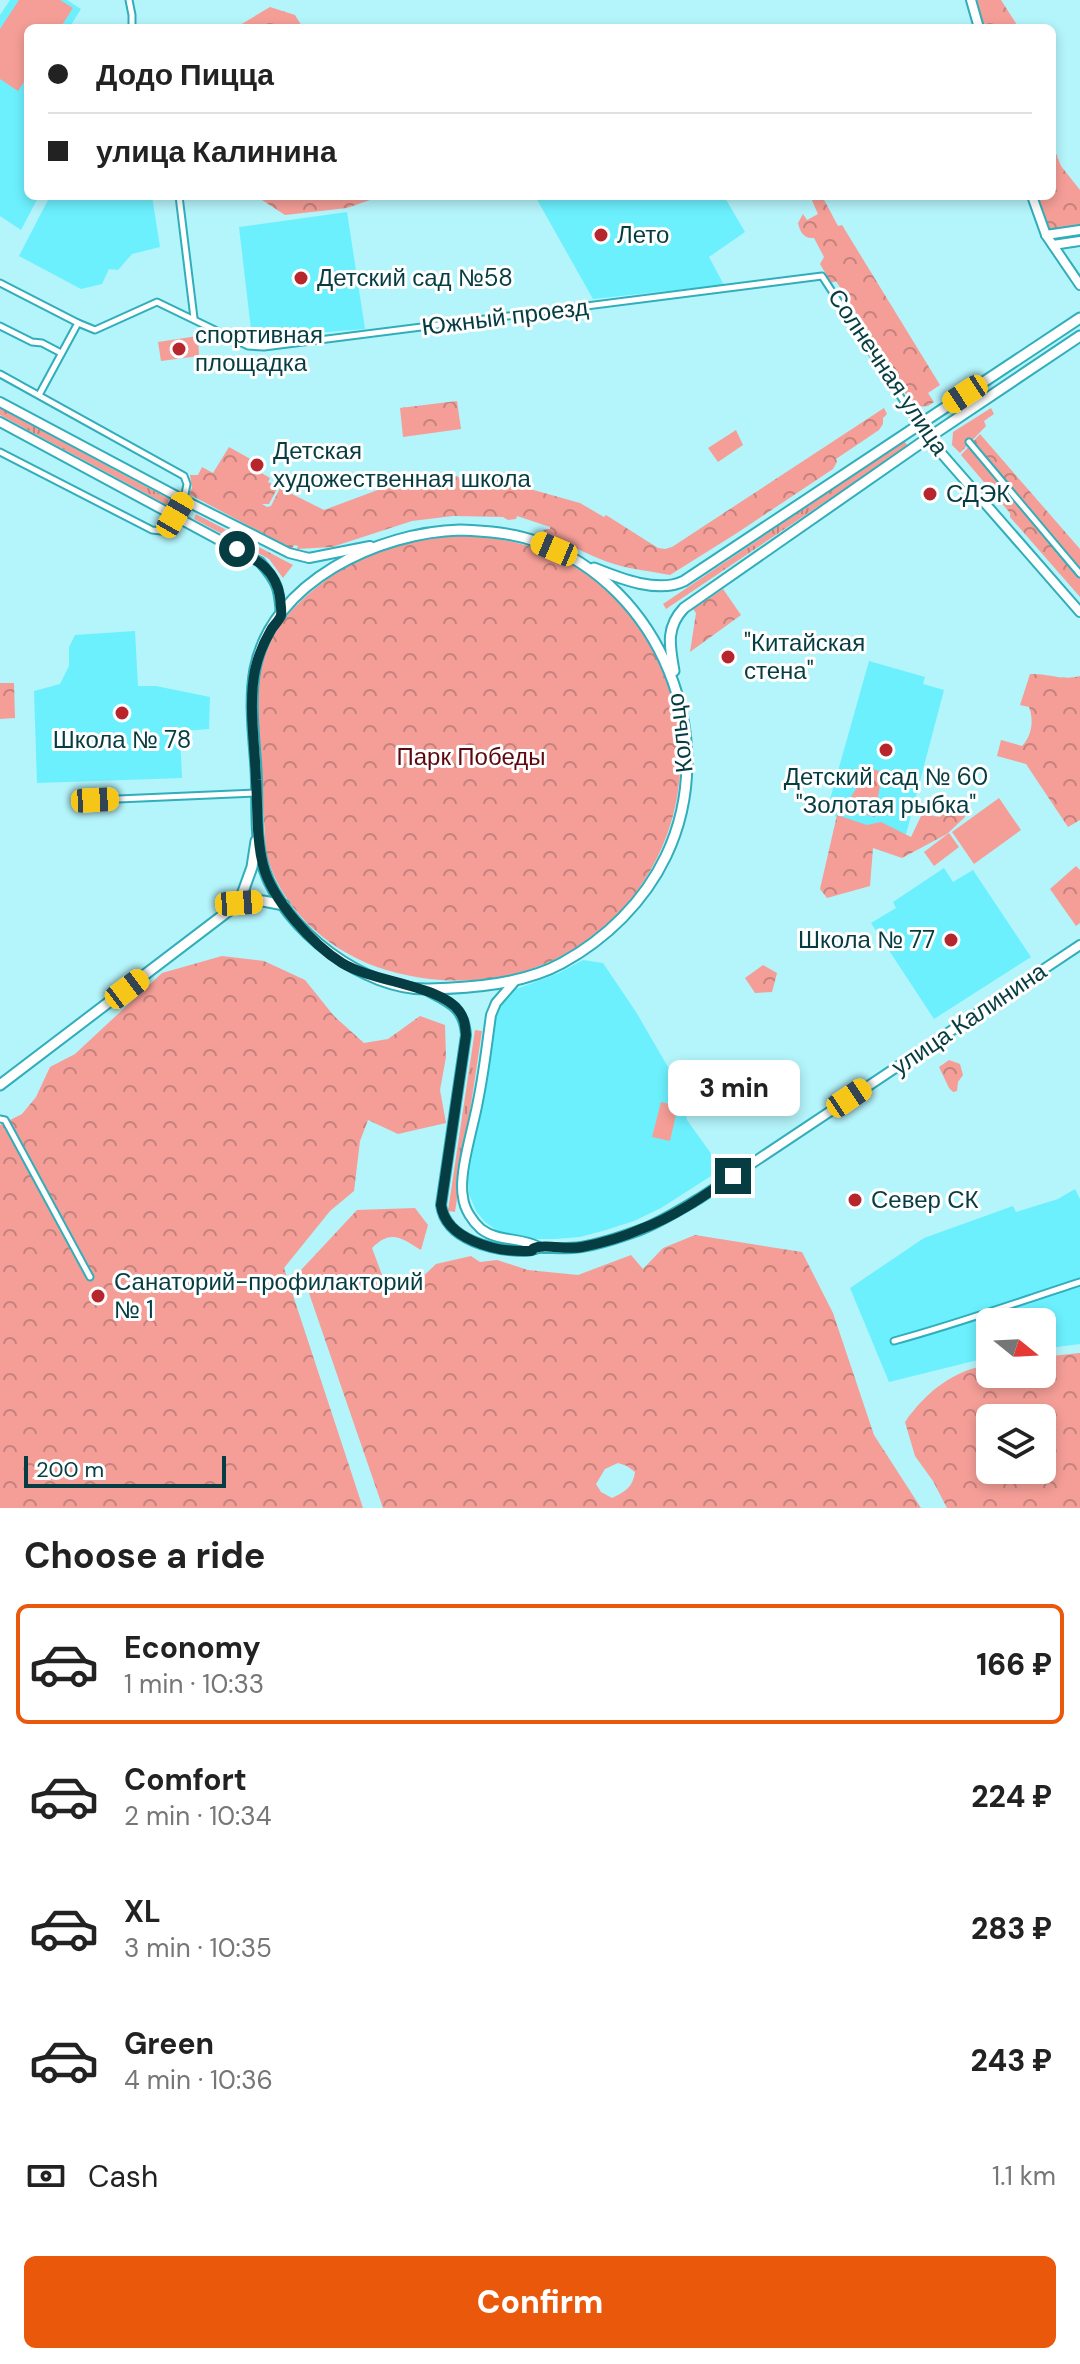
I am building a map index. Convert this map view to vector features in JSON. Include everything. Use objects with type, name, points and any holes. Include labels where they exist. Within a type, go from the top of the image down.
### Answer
[{"type":"main road","points":[[971,0],[978,24]]},
{"type":"main road","points":[[1033,200],[1046,235],[1080,285]]},
{"type":"main road","points":[[1046,235],[1080,230]]},
{"type":"main road","points":[[1053,245],[1080,241]]},
{"type":"main road","points":[[576,560],[634,581],[666,586],[679,584],[1080,318]]},
{"type":"main road","points":[[676,687],[669,646],[671,628],[684,608],[1080,336]]},
{"type":"main road","points":[[0,402],[289,553],[309,558],[379,545]]},
{"type":"main road","points":[[0,422],[260,562],[275,579],[281,615]]},
{"type":"main road","name":"Солнечная улица","points":[[919,425],[1080,612]]},
{"type":"main road","points":[[175,515],[184,500]]},
{"type":"main road","name":"Кольцо","points":[[494,531],[538,542],[576,560],[630,604],[654,638],[676,687],[684,723],[686,784],[673,839],[663,862],[630,909],[595,942],[561,963],[516,979],[426,990],[391,982],[342,963],[304,931],[284,905],[265,871],[258,833],[253,712],[255,670],[264,642],[281,615],[324,574],[347,559],[379,545],[425,532],[494,531]]},
{"type":"main road","points":[[239,903],[252,867],[258,833]]},
{"type":"main road","points":[[0,1085],[239,903],[263,901],[284,905]]},
{"type":"main road","name":"улица Калинина","points":[[426,990],[450,1002],[459,1011],[465,1022],[466,1035],[441,1205],[442,1216],[464,1237],[478,1243],[529,1251],[539,1247],[580,1247],[612,1239],[644,1229],[700,1198],[1080,945]]},
{"type":"main road","points":[[516,979],[501,995],[491,1015],[462,1197],[473,1220],[482,1229],[493,1236],[539,1247]]},
{"type":"street","points":[[129,0],[132,24]]},
{"type":"street","points":[[179,200],[194,318]]},
{"type":"street","name":"Южный проезд","points":[[78,323],[95,330],[157,302],[248,346],[264,347],[822,276]]},
{"type":"street","name":"Солнечная улица","points":[[822,276],[919,425]]},
{"type":"street","points":[[0,283],[78,323],[39,395]]},
{"type":"street","points":[[0,326],[61,353]]},
{"type":"street","points":[[0,374],[184,476],[187,484],[184,500]]},
{"type":"street","points":[[969,442],[1080,574]]},
{"type":"street","points":[[0,452],[152,530],[161,531],[175,515]]},
{"type":"street","points":[[95,800],[257,793]]},
{"type":"street","points":[[0,1119],[5,1120],[90,1277]]},
{"type":"street","points":[[894,1341],[952,1326],[985,1312],[1080,1282]]},
{"type":"shaded area","points":[[10,0],[67,0],[81,9],[72,24],[24,24],[24,200],[37,200],[21,230],[0,216],[0,15]]},
{"type":"shaded area","points":[[48,200],[153,200],[160,247],[132,254],[118,270],[109,269],[102,284],[81,289],[19,256]]},
{"type":"shaded area","points":[[537,200],[726,200],[745,232],[709,257],[724,285],[593,299]]},
{"type":"shaded area","name":"Детский сад №58","points":[[347,212],[365,329],[252,338],[239,227]]},
{"type":"shaded area","name":"Школа № 78","points":[[135,631],[138,686],[156,686],[210,697],[209,729],[180,734],[182,778],[37,783],[34,691],[60,684],[69,666],[69,647],[75,635]]},
{"type":"shaded area","name":"Детский сад № 60 \"Золотая рыбка\"","points":[[869,661],[925,677],[923,684],[944,690],[905,838],[837,818],[827,810]]},
{"type":"shaded area","name":"Школа № 77","points":[[944,868],[953,882],[973,870],[1031,957],[934,1019],[871,923],[896,908],[893,902]]},
{"type":"shaded area","points":[[583,960],[603,963],[636,1012],[682,1091],[687,1120],[722,1169],[661,1208],[606,1230],[555,1239],[512,1236],[499,1232],[485,1222],[469,1194],[468,1179],[496,1017],[504,998],[511,991],[559,973]]},
{"type":"shaded area","points":[[1075,1189],[1080,1199],[1080,1344],[1056,1347],[1056,1308],[976,1308],[976,1360],[889,1382],[850,1288],[924,1238],[1013,1206],[1016,1212],[1058,1199]]},
{"type":"green space","points":[[19,0],[60,0],[73,8],[63,24],[24,24],[24,82],[18,91],[0,79],[0,29]]},
{"type":"green space","points":[[975,0],[1001,0],[1016,24],[983,24]]},
{"type":"green space","points":[[270,7],[295,15],[301,24],[242,24]]},
{"type":"green space","points":[[1056,154],[1061,166],[1080,190],[1080,228],[1057,230],[1045,226],[1036,200],[1056,200]]},
{"type":"green space","points":[[262,200],[370,200],[347,208],[285,215]]},
{"type":"green space","points":[[812,200],[824,200],[838,226],[842,225],[940,385],[928,393],[934,402],[928,406],[916,407],[912,404],[836,281],[831,283],[820,264],[824,257],[814,238],[801,232],[798,223],[803,214],[807,220],[818,214]]},
{"type":"green space","name":"спортивная площадка","points":[[198,336],[199,356],[161,361],[158,342]]},
{"type":"green space","points":[[457,401],[461,429],[403,437],[400,408]]},
{"type":"green space","points":[[0,408],[169,499],[167,505],[0,415]]},
{"type":"green space","points":[[884,408],[887,414],[879,430],[836,459],[833,469],[670,575],[606,561],[542,530],[550,527],[517,516],[508,520],[503,517],[453,516],[412,521],[332,547],[297,549],[298,546],[294,545],[292,549],[189,494],[192,488],[190,475],[198,475],[202,467],[213,473],[229,447],[254,461],[251,467],[270,478],[268,482],[278,487],[269,504],[262,504],[267,507],[271,506],[280,488],[324,510],[399,482],[457,476],[461,479],[467,479],[465,476],[509,480],[512,484],[580,503],[604,517],[606,515],[658,548],[665,549]]},
{"type":"green space","points":[[991,408],[994,414],[984,421],[986,426],[960,453],[952,445],[953,432]]},
{"type":"green space","points":[[736,430],[743,445],[718,462],[708,448]]},
{"type":"green space","points":[[980,434],[1080,549],[1080,597],[961,455]]},
{"type":"green space","points":[[904,441],[908,446],[666,609],[663,604]]},
{"type":"green space","points":[[196,514],[293,565],[283,578],[269,559],[194,519]]},
{"type":"green space","name":"Парк Победы","points":[[462,535],[503,540],[541,550],[567,562],[605,588],[636,621],[659,659],[674,701],[680,746],[678,791],[667,834],[647,876],[621,910],[590,938],[554,960],[514,974],[462,981],[411,976],[358,959],[322,936],[292,906],[271,869],[265,849],[257,700],[261,667],[268,645],[286,617],[319,585],[356,561],[396,545]]},
{"type":"green space","points":[[723,589],[741,615],[690,652],[696,613],[693,609]]},
{"type":"green space","points":[[1030,674],[1067,678],[1080,676],[1080,820],[1068,827],[1026,764],[997,756],[1001,740],[1022,746],[1028,738],[1031,712],[1029,707],[1020,705]]},
{"type":"green space","points":[[0,683],[14,683],[15,718],[0,719]]},
{"type":"green space","points":[[869,768],[882,772],[875,817],[844,808]]},
{"type":"green space","points":[[999,798],[1021,830],[974,864],[952,832]]},
{"type":"green space","points":[[950,799],[963,801],[965,817],[947,834],[902,858],[873,848],[870,886],[827,898],[820,889],[837,815],[867,825],[881,822],[911,837],[922,814],[940,817]]},
{"type":"green space","points":[[949,833],[959,847],[934,866],[924,852]]},
{"type":"green space","points":[[1076,866],[1080,870],[1080,923],[1076,926],[1050,889]]},
{"type":"green space","points":[[222,956],[264,961],[305,980],[334,1016],[364,1043],[388,1039],[420,1016],[445,1025],[446,1057],[440,1090],[446,1123],[398,1134],[368,1120],[360,1141],[354,1191],[330,1211],[284,1268],[363,1508],[0,1508],[0,1125],[22,1114],[36,1097],[50,1067],[75,1054],[162,973]]},
{"type":"green space","points":[[763,965],[777,973],[772,992],[755,993],[745,978]]},
{"type":"green space","points":[[475,1030],[482,1031],[455,1212],[448,1211]]},
{"type":"green space","points":[[949,1060],[960,1064],[963,1075],[957,1091],[953,1092],[939,1067]]},
{"type":"green space","points":[[661,1102],[678,1106],[670,1141],[652,1137]]},
{"type":"green space","points":[[415,1208],[428,1225],[421,1250],[396,1237],[385,1239],[372,1248],[385,1283],[412,1287],[436,1264],[471,1256],[480,1262],[497,1260],[528,1270],[578,1275],[631,1255],[643,1269],[663,1248],[695,1235],[802,1252],[833,1313],[874,1435],[921,1508],[383,1508],[301,1270],[357,1210]],"holes":[[[618,1463],[635,1472],[628,1488],[612,1498],[601,1492],[596,1484],[605,1469]]]},
{"type":"green space","points":[[1080,1353],[1080,1508],[947,1508],[915,1456],[905,1422],[931,1392],[976,1367],[976,1388],[1056,1388],[1056,1356]]},
{"type":"place","name":"Лето","points":[[601,235]]},
{"type":"place","name":"Детский сад №58","points":[[301,278]]},
{"type":"place","name":"спортивная площадка","points":[[179,349]]},
{"type":"place","name":"Детская художественная школа","points":[[257,465]]},
{"type":"place","name":"СДЭК","points":[[930,494]]},
{"type":"place","name":"\"Китайская стена\"","points":[[728,657]]},
{"type":"place","name":"Школа № 78","points":[[122,713]]},
{"type":"place","name":"Детский сад № 60 \"Золотая рыбка\"","points":[[886,750]]},
{"type":"place","name":"Школа № 77","points":[[951,940]]},
{"type":"place","name":"Север СК","points":[[855,1200]]},
{"type":"place","name":"Санаторий-профилакторий № 1","points":[[98,1296]]},
{"type":"route","points":[[237,549],[260,562],[275,579],[280,595],[281,615],[261,650],[255,670],[253,697],[258,833],[269,881],[304,931],[342,963],[372,976],[426,990],[450,1002],[465,1022],[466,1035],[441,1205],[442,1216],[464,1237],[478,1243],[529,1251],[539,1247],[580,1247],[644,1229],[733,1176]]}]
